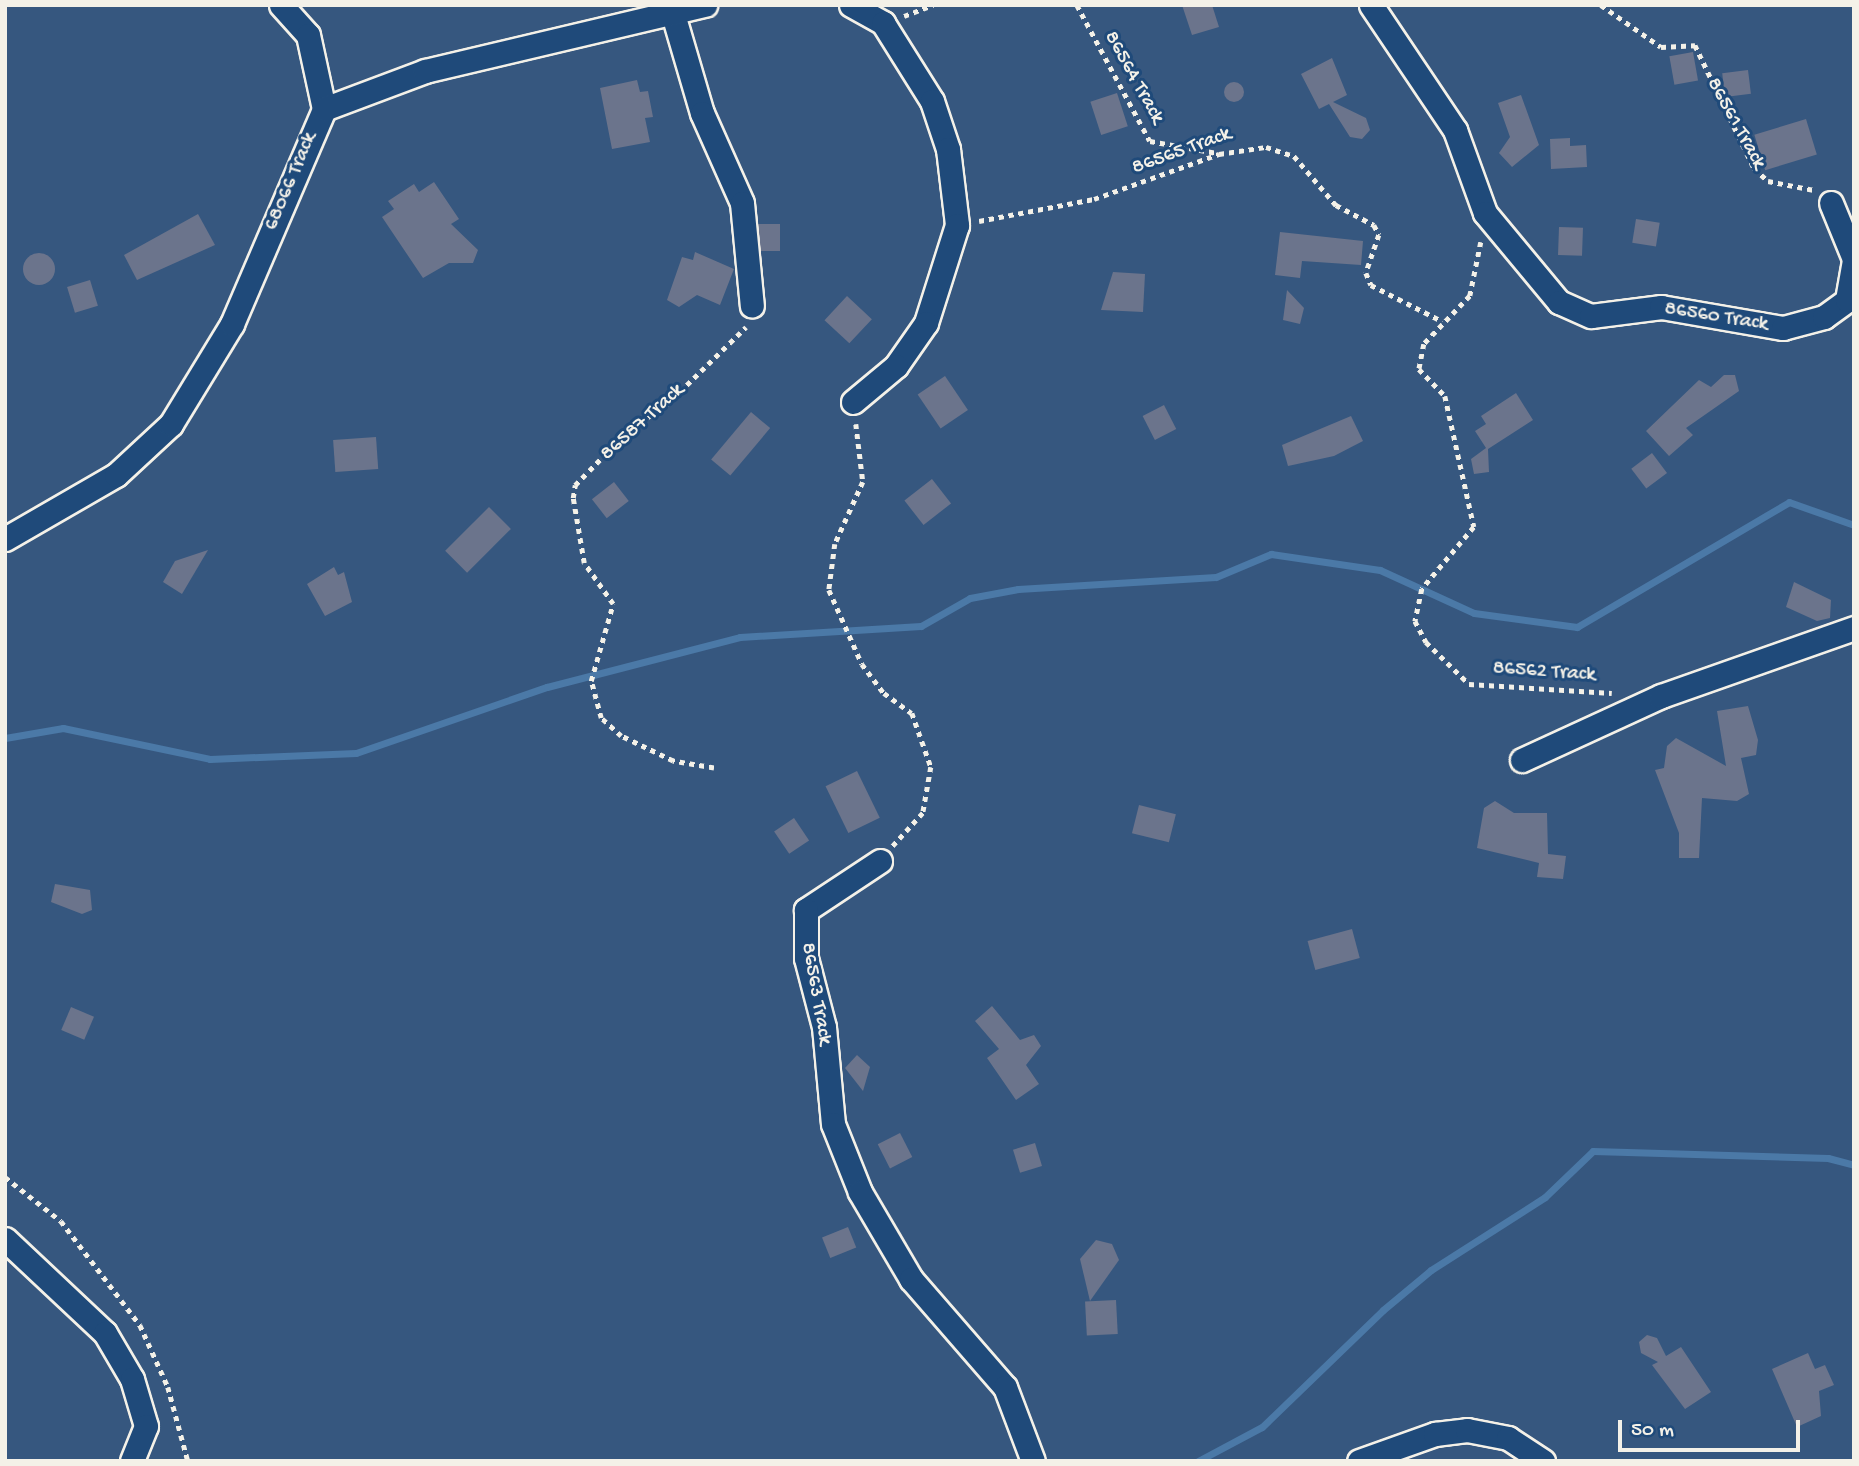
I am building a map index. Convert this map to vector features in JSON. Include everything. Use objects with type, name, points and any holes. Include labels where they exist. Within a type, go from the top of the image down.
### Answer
[{"type":"street","points":[[281,5],[308,35],[324,109]]},
{"type":"street","name":"68066 Track","points":[[5,539],[116,475],[171,424],[232,324],[324,109],[425,71],[705,5]]},
{"type":"street","points":[[852,5],[883,23],[932,101],[948,149],[957,225],[926,323],[896,366],[853,402]]},
{"type":"street","name":"86560 Track","points":[[1371,5],[1455,130],[1486,214],[1559,302],[1591,316],[1661,307],[1783,328],[1824,317],[1847,300],[1854,260]]},
{"type":"street","points":[[673,14],[702,113],[742,203],[752,306]]},
{"type":"street","points":[[1831,203],[1854,260]]},
{"type":"street","points":[[1522,760],[1661,696],[1854,628]]},
{"type":"street","name":"86563 Track","points":[[880,861],[811,902],[804,921],[833,1124],[860,1192],[911,1279],[1005,1387],[1033,1461]]},
{"type":"street","points":[[5,1239],[105,1332],[132,1379],[146,1426],[132,1461]]},
{"type":"street","points":[[1359,1461],[1435,1434],[1467,1430],[1508,1438],[1543,1461]]},
{"type":"path","points":[[883,23],[933,5]]},
{"type":"path","name":"86564 Track","points":[[1077,5],[1150,141],[1219,154]]},
{"type":"path","name":"86561 Track","points":[[1601,5],[1661,47],[1695,45],[1754,168],[1768,181],[1817,191],[1831,203]]},
{"type":"path","name":"86565 Track","points":[[957,225],[1094,198],[1247,146],[1294,156],[1336,205],[1374,225],[1379,235],[1366,273],[1371,285],[1442,321]]},
{"type":"path","name":"86562 Track","points":[[1486,214],[1470,296],[1442,321],[1424,344],[1419,369],[1444,396],[1474,527],[1422,589],[1415,621],[1426,642],[1469,684],[1622,694]]},
{"type":"path","name":"86587 Track","points":[[714,768],[673,761],[621,736],[601,718],[590,681],[613,604],[584,563],[572,498],[575,485],[631,428],[665,406],[734,340],[752,306]]},
{"type":"path","points":[[853,402],[863,482],[835,544],[829,590],[862,664],[884,693],[912,713],[931,767],[923,813],[880,861]]},
{"type":"building","points":[[1182,5],[1212,5],[1219,27],[1192,35]]},
{"type":"building","points":[[1693,52],[1698,81],[1674,85],[1669,56]]},
{"type":"building","points":[[1332,58],[1347,95],[1333,102],[1366,118],[1370,130],[1362,139],[1350,137],[1329,104],[1319,109],[1301,74]]},
{"type":"building","points":[[1748,70],[1751,94],[1725,97],[1722,73]]},
{"type":"building","points":[[637,80],[640,92],[648,91],[653,117],[645,118],[650,142],[612,149],[600,88]]},
{"type":"building","points":[[1234,82],[1241,85],[1244,92],[1241,99],[1234,102],[1227,99],[1224,92],[1227,85]]},
{"type":"building","points":[[1117,93],[1128,126],[1101,135],[1090,102]]},
{"type":"building","points":[[1521,95],[1539,145],[1512,167],[1499,153],[1510,137],[1498,103]]},
{"type":"building","points":[[1806,119],[1817,154],[1765,170],[1754,135]]},
{"type":"building","points":[[1570,138],[1570,146],[1586,145],[1587,167],[1551,169],[1550,139]]},
{"type":"building","points":[[434,182],[459,219],[451,224],[478,250],[473,263],[449,263],[423,278],[382,217],[394,209],[388,201],[414,184],[419,192]]},
{"type":"building","points":[[198,214],[215,245],[137,280],[124,255]]},
{"type":"building","points":[[1636,219],[1660,223],[1656,246],[1632,243]]},
{"type":"building","points":[[758,224],[780,224],[780,251],[758,251]]},
{"type":"building","points":[[1559,227],[1583,228],[1582,256],[1558,255]]},
{"type":"building","points":[[1280,232],[1363,241],[1361,265],[1302,261],[1300,278],[1275,275]]},
{"type":"building","points":[[695,252],[734,269],[720,305],[697,295],[679,307],[667,300],[682,257],[693,260]]},
{"type":"building","points":[[39,253],[50,258],[55,269],[50,280],[39,285],[28,280],[23,269],[28,258]]},
{"type":"building","points":[[1113,272],[1145,274],[1143,312],[1101,310]]},
{"type":"building","points":[[90,280],[98,306],[75,313],[67,287]]},
{"type":"building","points":[[1287,290],[1304,308],[1300,324],[1283,320]]},
{"type":"building","points":[[847,296],[872,319],[849,343],[824,320]]},
{"type":"building","points":[[1724,375],[1735,375],[1739,391],[1686,428],[1693,435],[1669,456],[1646,431],[1699,380],[1711,387]]},
{"type":"building","points":[[945,376],[968,410],[941,428],[918,394]]},
{"type":"building","points":[[1516,393],[1533,420],[1488,449],[1489,472],[1474,474],[1471,459],[1486,448],[1475,431],[1486,424],[1481,416]]},
{"type":"building","points":[[1164,405],[1176,429],[1155,440],[1143,416]]},
{"type":"building","points":[[751,412],[770,428],[730,476],[711,459]]},
{"type":"building","points":[[1351,416],[1363,441],[1334,456],[1288,466],[1282,445]]},
{"type":"building","points":[[376,437],[378,469],[335,472],[333,440]]},
{"type":"building","points":[[1652,453],[1667,473],[1646,489],[1631,469]]},
{"type":"building","points":[[932,479],[951,503],[924,525],[904,501]]},
{"type":"building","points":[[614,482],[629,501],[607,518],[592,499]]},
{"type":"building","points":[[489,507],[511,529],[467,573],[445,551]]},
{"type":"building","points":[[208,550],[182,594],[163,582],[175,561]]},
{"type":"building","points":[[334,567],[338,575],[344,572],[352,602],[325,616],[307,584]]},
{"type":"building","points":[[1794,582],[1831,600],[1830,618],[1817,621],[1786,607]]},
{"type":"building","points":[[1748,706],[1758,740],[1756,755],[1741,758],[1749,794],[1737,801],[1702,798],[1699,858],[1679,858],[1679,833],[1655,770],[1664,768],[1667,746],[1676,738],[1726,766],[1717,711]]},
{"type":"building","points":[[857,771],[880,818],[848,833],[826,786]]},
{"type":"building","points":[[1495,801],[1514,813],[1547,813],[1548,854],[1566,856],[1563,879],[1537,877],[1539,863],[1477,848],[1484,808]]},
{"type":"building","points":[[1139,805],[1176,814],[1169,842],[1132,833]]},
{"type":"building","points":[[794,818],[809,840],[789,854],[774,831]]},
{"type":"building","points":[[55,884],[90,890],[92,910],[82,914],[51,902]]},
{"type":"building","points":[[1352,929],[1360,958],[1315,970],[1308,941]]},
{"type":"building","points":[[992,1006],[1020,1040],[1034,1035],[1041,1046],[1026,1065],[1039,1084],[1016,1100],[987,1058],[999,1049],[975,1021]]},
{"type":"building","points":[[71,1007],[94,1017],[84,1040],[61,1030]]},
{"type":"building","points":[[857,1055],[870,1067],[863,1091],[845,1068]]},
{"type":"building","points":[[900,1133],[912,1157],[890,1168],[878,1144]]},
{"type":"building","points":[[1035,1143],[1042,1166],[1020,1173],[1013,1150]]},
{"type":"building","points":[[848,1227],[856,1247],[830,1258],[822,1237]]},
{"type":"building","points":[[1096,1240],[1112,1244],[1119,1260],[1090,1301],[1080,1259]]},
{"type":"building","points":[[1116,1300],[1118,1334],[1087,1336],[1085,1302]]},
{"type":"building","points":[[1647,1335],[1657,1338],[1666,1356],[1681,1347],[1711,1392],[1685,1409],[1652,1365],[1658,1362],[1641,1353],[1639,1342]]},
{"type":"building","points":[[1808,1353],[1815,1369],[1825,1365],[1834,1385],[1819,1391],[1821,1416],[1797,1427],[1772,1369]]},
{"type":"waterway","points":[[5,738],[63,728],[210,759],[356,753],[547,687],[740,637],[921,626],[970,598],[1018,589],[1216,577],[1271,554],[1380,570],[1474,613],[1577,627],[1789,502],[1854,525]]},
{"type":"waterway","points":[[1198,1461],[1262,1427],[1383,1310],[1431,1270],[1545,1197],[1593,1151],[1828,1158],[1854,1165]]}]
